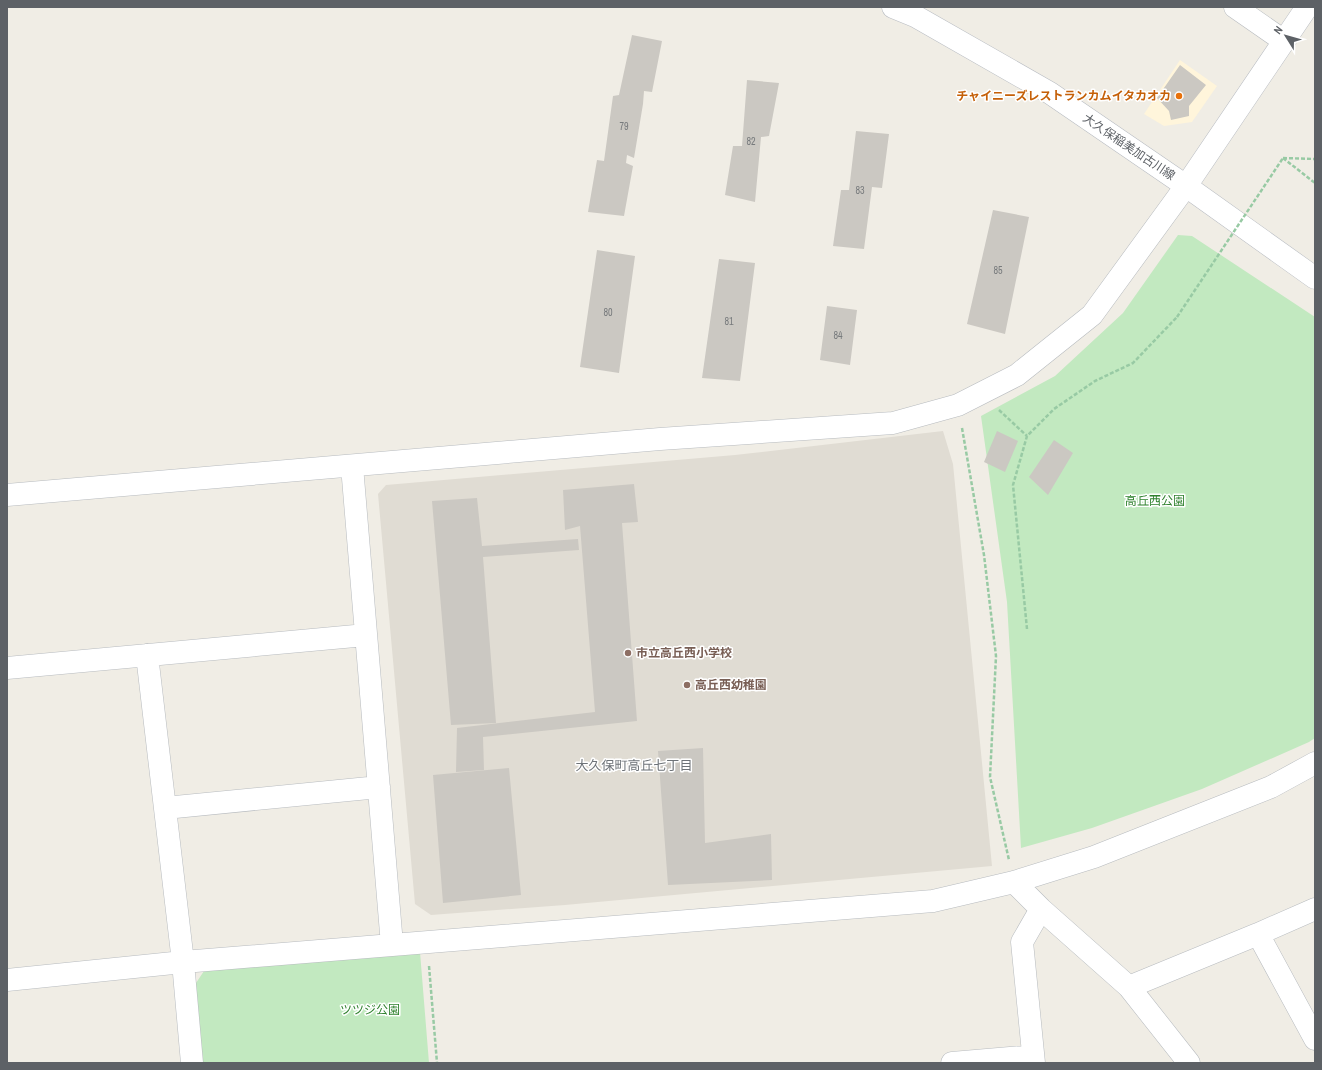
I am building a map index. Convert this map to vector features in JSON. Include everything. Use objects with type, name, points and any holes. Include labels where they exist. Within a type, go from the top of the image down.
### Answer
[{"type":"street","name":"大久保稲美加古川線","points":[[893,7],[917,11],[1050,93],[1186,186],[1315,278]]},
{"type":"street","points":[[1235,7],[1284,41]]},
{"type":"street","points":[[7,495],[660,439],[893,423],[958,405],[1017,375],[1092,315],[1186,186],[1307,7]]},
{"type":"street","points":[[352,466],[392,945]]},
{"type":"street","points":[[7,668],[366,635]]},
{"type":"street","points":[[147,655],[183,962],[192,1063]]},
{"type":"street","points":[[7,980],[183,962],[933,901],[1014,882],[1094,857],[1271,787],[1315,764]]},
{"type":"street","points":[[165,808],[379,787]]},
{"type":"street","points":[[1014,882],[1041,909],[1129,987],[1189,1063]]},
{"type":"street","points":[[952,1063],[1034,1060],[1022,942],[1041,909]]},
{"type":"street","points":[[1129,987],[1315,909]]},
{"type":"street","points":[[1258,934],[1315,1039]]},
{"type":"path","points":[[1283,158],[1315,159]]},
{"type":"path","points":[[1283,158],[1315,183]]},
{"type":"path","points":[[1027,629],[1013,485],[1027,436],[1054,409],[1095,381],[1133,364],[1177,317],[1283,158]]},
{"type":"path","points":[[981,394],[1027,436]]},
{"type":"path","points":[[958,405],[984,555],[996,656],[990,777],[1014,882]]},
{"type":"path","points":[[427,942],[437,1063]]},
{"type":"shaded area","points":[[1180,60],[1217,86],[1192,122],[1164,126],[1144,114]]},
{"type":"shaded area","points":[[943,431],[953,464],[992,866],[565,905],[431,915],[415,904],[378,494],[386,485],[735,455]]},
{"type":"green space","name":"高丘西公園","points":[[1178,235],[1192,236],[1315,317],[1315,738],[1202,789],[1092,828],[1021,848],[1007,602],[981,416],[1055,376],[1123,313]]},
{"type":"green space","name":"ツツジ公園","points":[[420,952],[429,1063],[200,1063],[194,986],[204,971]]},
{"type":"building","points":[[632,35],[662,41],[652,92],[644,91],[634,158],[627,155],[626,163],[633,166],[624,216],[588,212],[597,160],[604,161],[613,96],[619,95]]},
{"type":"building","points":[[1180,65],[1206,85],[1189,106],[1189,116],[1171,120],[1169,111],[1157,98]]},
{"type":"building","points":[[747,80],[779,83],[769,136],[761,137],[755,202],[725,195],[733,146],[742,146]]},
{"type":"building","points":[[856,131],[889,134],[882,188],[872,187],[864,249],[833,246],[841,190],[849,190]]},
{"type":"building","points":[[993,210],[1029,217],[1005,334],[967,324]]},
{"type":"building","points":[[597,250],[635,256],[619,373],[580,367]]},
{"type":"building","points":[[719,259],[755,263],[740,381],[702,378]]},
{"type":"building","points":[[827,306],[857,310],[850,365],[820,360]]},
{"type":"building","points":[[997,431],[1018,441],[1005,472],[984,462]]},
{"type":"building","points":[[1054,440],[1073,453],[1048,495],[1029,477]]},
{"type":"building","points":[[634,484],[638,522],[622,523],[637,721],[483,737],[484,770],[456,772],[457,728],[595,712],[580,526],[565,530],[563,490]]},
{"type":"building","points":[[477,498],[482,546],[578,539],[579,550],[483,557],[496,723],[451,725],[432,501]]},
{"type":"building","points":[[703,748],[705,843],[771,834],[772,880],[668,885],[658,751]]},
{"type":"building","points":[[509,768],[521,895],[443,903],[433,775]]},
{"type":"place","name":"チャイニーズレストランカムイタカオカ","points":[[1179,96]]},
{"type":"place","name":"市立高丘西小学校","points":[[628,653]]},
{"type":"place","name":"高丘西幼稚園","points":[[687,685]]},
{"type":"district","name":"大久保町高丘七丁目","points":[[634,765]]}]
